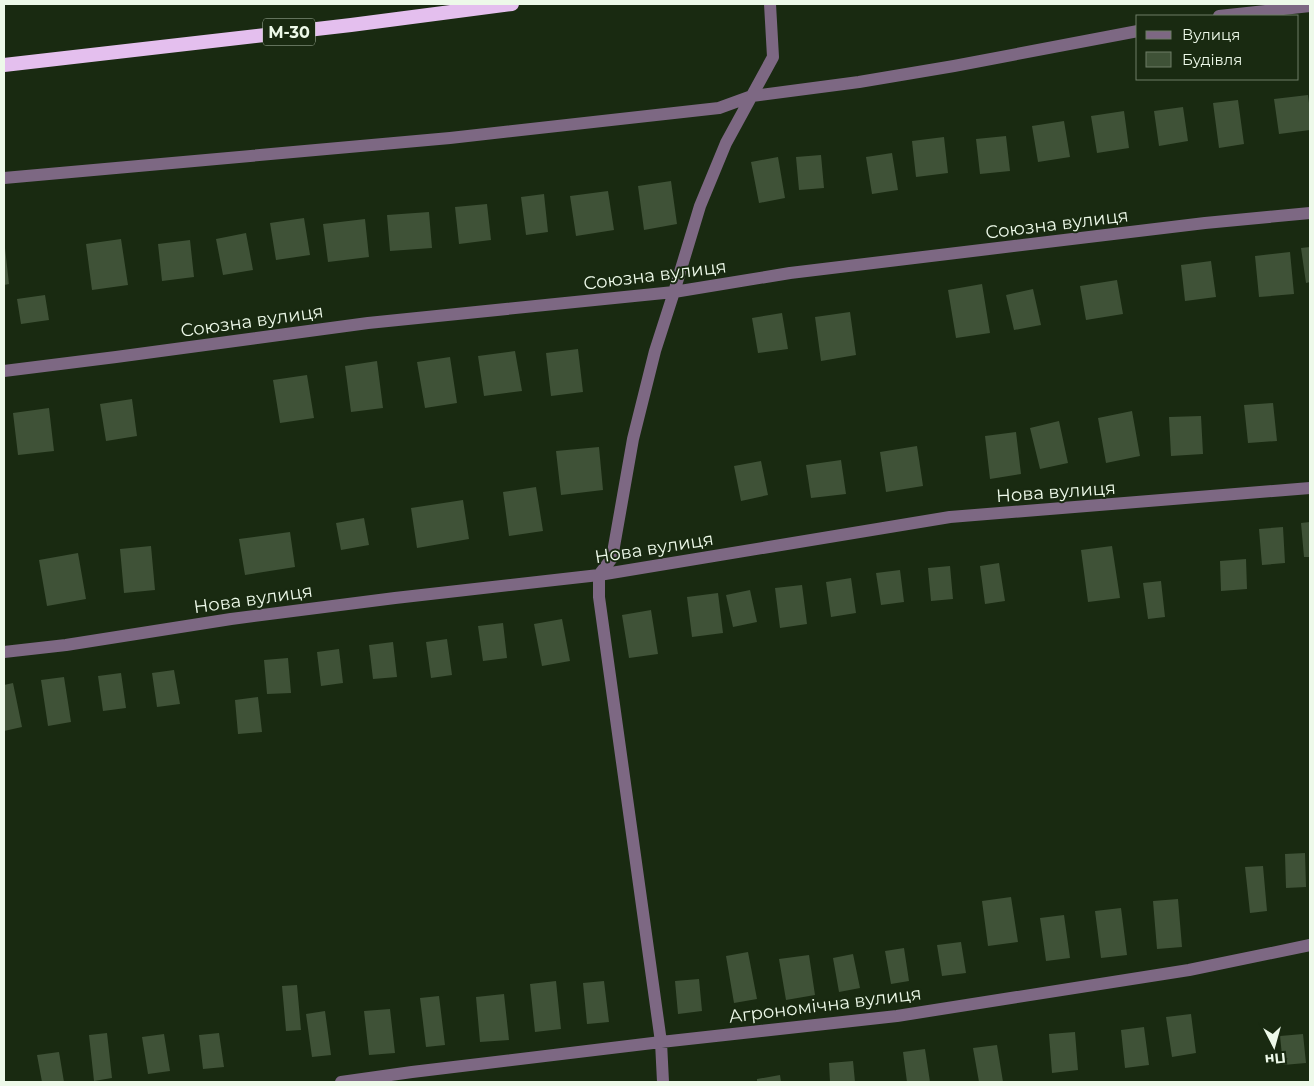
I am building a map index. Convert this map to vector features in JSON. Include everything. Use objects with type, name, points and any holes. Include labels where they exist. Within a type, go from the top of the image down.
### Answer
[{"type":"highway","name":"М-30","points":[[4,65],[351,25],[512,4]]},
{"type":"street","points":[[663,1082],[661,1042],[599,597],[599,575],[612,558],[633,438],[655,351],[700,206],[726,143],[773,57],[770,4]]},
{"type":"street","points":[[1228,15],[1310,6]]},
{"type":"street","points":[[4,178],[450,138],[719,108],[752,96],[859,82],[1136,31]]},
{"type":"street","name":"Союзна вулиця","points":[[4,371],[368,323],[674,292],[790,273],[1310,213]]},
{"type":"street","name":"Нова вулиця","points":[[4,652],[66,645],[231,619],[599,575],[950,517],[1310,488]]},
{"type":"street","name":"Агрономічна вулиця","points":[[341,1082],[661,1042],[896,1016],[1189,970],[1310,945]]},
{"type":"building","points":[[1308,95],[1310,130],[1279,134],[1274,99]]},
{"type":"building","points":[[1238,100],[1244,144],[1219,148],[1213,103]]},
{"type":"building","points":[[1183,107],[1188,141],[1159,146],[1154,111]]},
{"type":"building","points":[[1124,111],[1129,148],[1097,153],[1091,116]]},
{"type":"building","points":[[1064,121],[1070,157],[1038,162],[1032,126]]},
{"type":"building","points":[[1006,136],[1010,171],[980,174],[976,139]]},
{"type":"building","points":[[944,137],[948,173],[916,177],[912,141]]},
{"type":"building","points":[[892,153],[898,190],[872,194],[866,157]]},
{"type":"building","points":[[821,155],[824,188],[799,190],[796,157]]},
{"type":"building","points":[[778,157],[785,198],[759,203],[751,162]]},
{"type":"building","points":[[671,181],[677,224],[644,230],[638,186]]},
{"type":"building","points":[[608,191],[614,230],[576,236],[570,196]]},
{"type":"building","points":[[544,194],[548,232],[526,235],[521,197]]},
{"type":"building","points":[[487,204],[491,240],[459,244],[455,207]]},
{"type":"building","points":[[429,212],[432,248],[390,251],[387,215]]},
{"type":"building","points":[[304,218],[310,255],[276,260],[270,223]]},
{"type":"building","points":[[365,219],[369,257],[328,262],[323,224]]},
{"type":"building","points":[[246,233],[253,270],[223,275],[216,239]]},
{"type":"building","points":[[121,239],[128,285],[92,290],[86,244]]},
{"type":"building","points":[[190,240],[194,277],[162,281],[158,244]]},
{"type":"building","points":[[1310,247],[1310,282],[1306,283],[1301,248]]},
{"type":"building","points":[[4,248],[9,284],[4,285]]},
{"type":"building","points":[[1290,252],[1294,294],[1259,297],[1255,256]]},
{"type":"building","points":[[1211,261],[1216,297],[1185,301],[1181,265]]},
{"type":"building","points":[[1117,280],[1123,314],[1086,320],[1080,286]]},
{"type":"building","points":[[982,284],[990,333],[956,338],[948,290]]},
{"type":"building","points":[[1033,289],[1041,325],[1014,330],[1006,295]]},
{"type":"building","points":[[45,295],[49,320],[21,324],[17,299]]},
{"type":"building","points":[[850,312],[856,355],[821,361],[815,317]]},
{"type":"building","points":[[782,313],[788,349],[758,353],[752,318]]},
{"type":"building","points":[[578,349],[583,392],[551,396],[546,353]]},
{"type":"building","points":[[515,351],[522,391],[484,396],[478,356]]},
{"type":"building","points":[[450,357],[457,403],[425,408],[417,362]]},
{"type":"building","points":[[377,361],[383,408],[351,412],[345,366]]},
{"type":"building","points":[[307,375],[314,418],[280,423],[273,380]]},
{"type":"building","points":[[132,399],[137,436],[106,441],[100,404]]},
{"type":"building","points":[[1273,403],[1277,441],[1248,443],[1244,405]]},
{"type":"building","points":[[49,408],[54,451],[18,455],[13,413]]},
{"type":"building","points":[[1132,411],[1140,456],[1106,463],[1098,418]]},
{"type":"building","points":[[1201,416],[1203,454],[1171,456],[1169,417]]},
{"type":"building","points":[[1059,421],[1068,463],[1040,469],[1030,428]]},
{"type":"building","points":[[1016,432],[1021,474],[990,479],[985,436]]},
{"type":"building","points":[[917,446],[923,486],[886,492],[880,452]]},
{"type":"building","points":[[599,447],[603,490],[561,495],[556,451]]},
{"type":"building","points":[[841,460],[846,494],[811,498],[806,465]]},
{"type":"building","points":[[761,461],[768,495],[741,501],[734,466]]},
{"type":"building","points":[[536,487],[543,531],[509,536],[503,492]]},
{"type":"building","points":[[463,500],[469,539],[417,548],[411,508]]},
{"type":"building","points":[[364,518],[369,545],[341,550],[336,523]]},
{"type":"building","points":[[1310,522],[1310,557],[1304,557],[1301,523]]},
{"type":"building","points":[[1283,527],[1285,563],[1262,565],[1259,529]]},
{"type":"building","points":[[290,532],[295,567],[245,575],[239,539]]},
{"type":"building","points":[[151,546],[155,590],[124,593],[120,549]]},
{"type":"building","points":[[1112,546],[1120,598],[1088,602],[1081,550]]},
{"type":"building","points":[[78,553],[86,599],[47,606],[39,560]]},
{"type":"building","points":[[1246,559],[1247,589],[1221,591],[1220,561]]},
{"type":"building","points":[[999,563],[1005,601],[985,604],[980,566]]},
{"type":"building","points":[[950,566],[953,599],[931,601],[928,568]]},
{"type":"building","points":[[900,570],[904,602],[881,605],[876,573]]},
{"type":"building","points":[[851,578],[856,613],[831,617],[826,582]]},
{"type":"building","points":[[1161,581],[1165,617],[1148,619],[1143,583]]},
{"type":"building","points":[[802,585],[807,624],[780,628],[775,588]]},
{"type":"building","points":[[750,590],[757,622],[733,627],[726,595]]},
{"type":"building","points":[[718,593],[723,633],[692,637],[687,597]]},
{"type":"building","points":[[651,610],[658,654],[629,658],[622,615]]},
{"type":"building","points":[[562,619],[570,661],[542,666],[534,624]]},
{"type":"building","points":[[503,623],[507,658],[483,661],[478,626]]},
{"type":"building","points":[[447,639],[452,675],[431,678],[426,642]]},
{"type":"building","points":[[393,642],[397,677],[373,679],[369,645]]},
{"type":"building","points":[[339,649],[343,683],[321,686],[317,652]]},
{"type":"building","points":[[288,658],[291,693],[267,694],[264,660]]},
{"type":"building","points":[[174,670],[180,704],[157,707],[152,673]]},
{"type":"building","points":[[121,673],[126,708],[103,711],[98,676]]},
{"type":"building","points":[[64,677],[71,722],[48,726],[41,680]]},
{"type":"building","points":[[13,683],[22,727],[4,731],[4,685]]},
{"type":"building","points":[[258,697],[262,732],[238,734],[235,700]]},
{"type":"building","points":[[1305,853],[1306,887],[1286,888],[1285,854]]},
{"type":"building","points":[[1263,866],[1267,911],[1250,913],[1245,867]]},
{"type":"building","points":[[1011,897],[1018,942],[988,946],[982,901]]},
{"type":"building","points":[[1178,899],[1182,947],[1157,949],[1153,901]]},
{"type":"building","points":[[1121,908],[1127,955],[1101,958],[1095,911]]},
{"type":"building","points":[[1064,915],[1070,958],[1046,961],[1040,918]]},
{"type":"building","points":[[961,942],[966,973],[942,976],[937,945]]},
{"type":"building","points":[[904,948],[909,981],[891,984],[885,951]]},
{"type":"building","points":[[748,952],[757,999],[734,1003],[726,956]]},
{"type":"building","points":[[853,954],[860,988],[839,992],[833,958]]},
{"type":"building","points":[[809,955],[815,995],[786,1000],[779,959]]},
{"type":"building","points":[[699,979],[702,1011],[678,1014],[675,981]]},
{"type":"building","points":[[556,981],[561,1029],[535,1032],[530,984]]},
{"type":"building","points":[[604,981],[609,1022],[587,1024],[583,983]]},
{"type":"building","points":[[297,985],[301,1030],[286,1031],[282,986]]},
{"type":"building","points":[[504,994],[509,1040],[480,1042],[476,997]]},
{"type":"building","points":[[439,996],[445,1045],[426,1047],[420,998]]},
{"type":"building","points":[[390,1009],[395,1053],[369,1055],[364,1011]]},
{"type":"building","points":[[325,1011],[331,1055],[312,1057],[306,1014]]},
{"type":"building","points":[[1191,1014],[1196,1053],[1172,1057],[1166,1017]]},
{"type":"building","points":[[1144,1027],[1149,1065],[1125,1068],[1121,1030]]},
{"type":"building","points":[[1075,1032],[1078,1070],[1052,1073],[1049,1034]]},
{"type":"building","points":[[107,1033],[112,1078],[94,1081],[89,1035]]},
{"type":"building","points":[[219,1033],[224,1067],[203,1069],[199,1035]]},
{"type":"building","points":[[164,1034],[170,1071],[148,1074],[142,1037]]},
{"type":"building","points":[[1303,1034],[1306,1063],[1283,1065],[1280,1036]]},
{"type":"building","points":[[997,1045],[1003,1082],[979,1082],[973,1048]]},
{"type":"building","points":[[925,1049],[930,1082],[907,1082],[903,1052]]},
{"type":"building","points":[[59,1052],[64,1082],[42,1082],[37,1055]]},
{"type":"building","points":[[853,1061],[855,1082],[830,1082],[829,1063]]},
{"type":"building","points":[[780,1075],[781,1082],[757,1082],[757,1079]]}]
